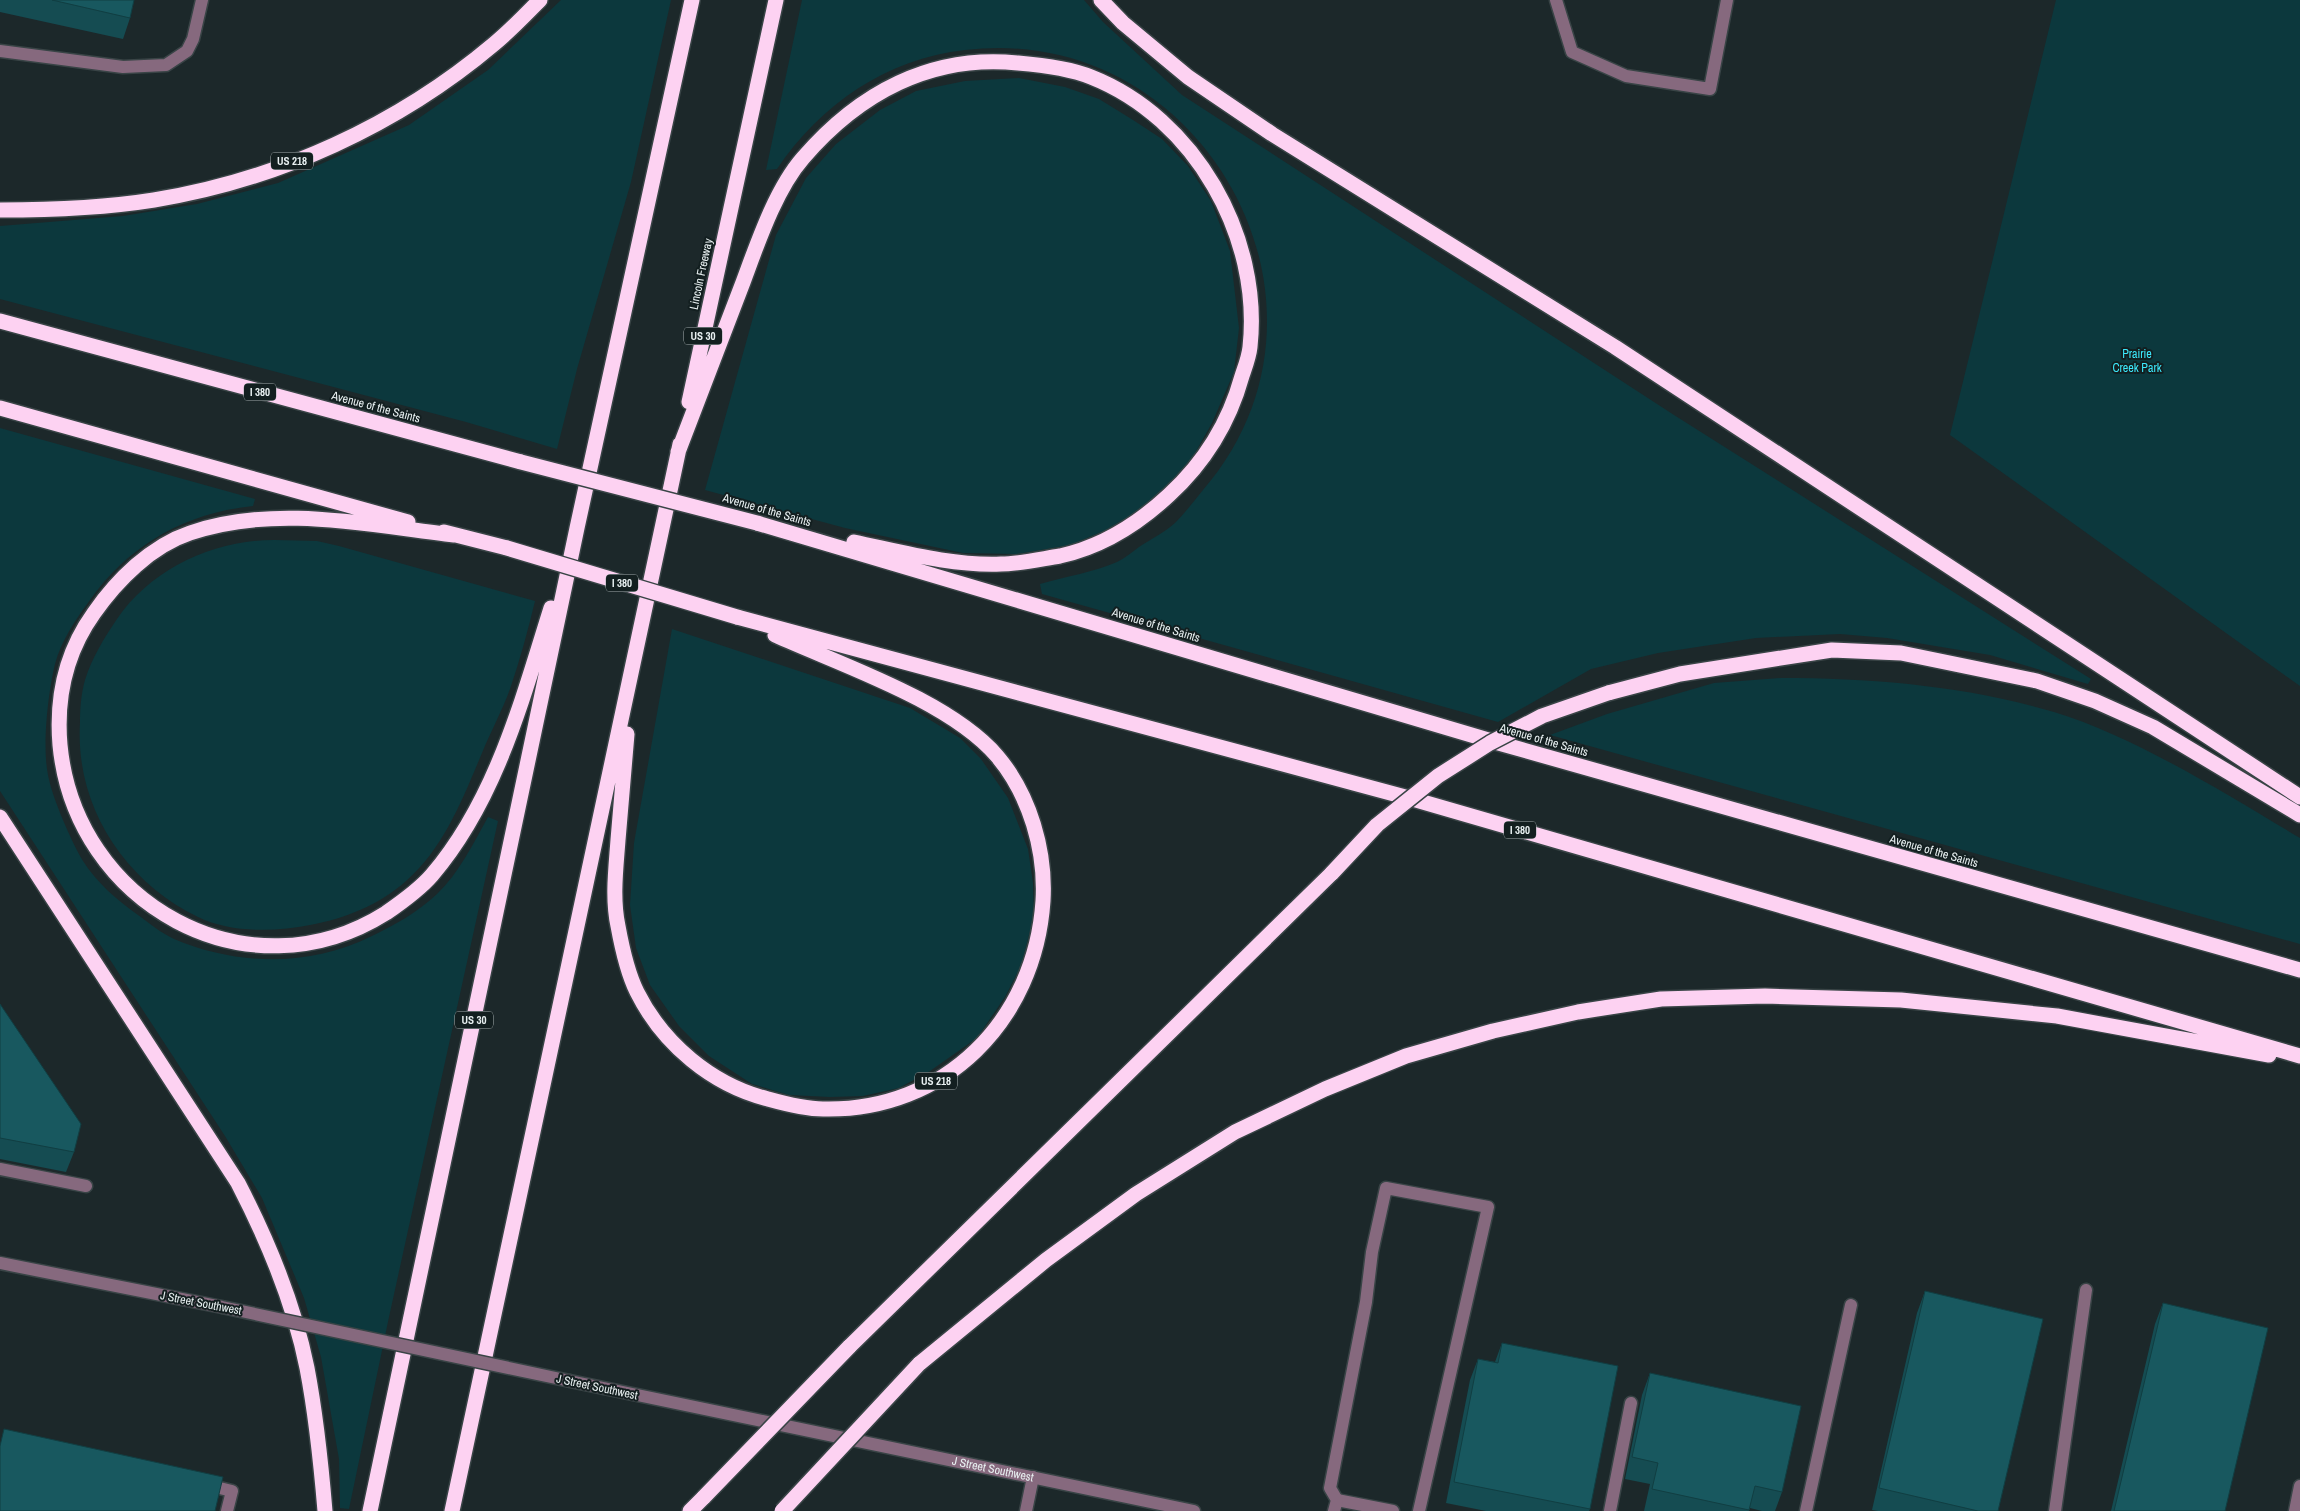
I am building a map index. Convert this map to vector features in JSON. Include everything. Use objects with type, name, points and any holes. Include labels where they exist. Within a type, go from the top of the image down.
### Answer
[{"type":"highway","name":"US 218","points":[[0,210],[80,207],[154,200],[242,180],[322,151],[381,122],[437,87],[494,44],[540,0]]},
{"type":"highway","name":"US 30","points":[[370,1511],[576,528],[692,0]]},
{"type":"highway","name":"Lincoln Freeway","points":[[632,673],[776,0]]},
{"type":"highway","points":[[1101,0],[1123,23],[1188,77],[1272,134],[1615,347],[2300,797]]},
{"type":"highway","points":[[678,452],[768,214],[800,160],[835,126],[868,98],[910,76],[952,64],[1000,61],[1040,65],[1090,76],[1134,99],[1172,131],[1203,167],[1226,207],[1244,254],[1250,298],[1250,349],[1237,394],[1217,441],[1186,480],[1148,515],[1104,540],[1064,555],[1001,564],[940,560],[757,523]]},
{"type":"highway","name":"Avenue of the Saints","points":[[0,321],[521,462],[757,523],[1486,739],[2300,970]]},
{"type":"highway","name":"I 380","points":[[0,408],[454,535],[507,548],[737,617],[1409,798],[2300,1056]]},
{"type":"highway","points":[[454,535],[286,516],[227,522],[186,534],[148,556],[112,588],[81,632],[64,675],[58,720],[62,765],[72,806],[91,842],[117,878],[150,906],[185,926],[233,941],[275,946],[316,942],[362,927],[397,905],[431,877],[463,832],[492,779],[522,698],[576,528]]},
{"type":"highway","name":"US 218","points":[[632,673],[615,881],[617,924],[627,964],[637,992],[652,1016],[673,1043],[700,1067],[723,1082],[756,1096],[790,1105],[823,1109],[855,1107],[882,1102],[920,1090],[951,1072],[977,1051],[1001,1025],[1020,994],[1034,960],[1041,931],[1044,889],[1041,854],[1033,823],[1017,785],[998,757],[973,732],[916,698],[737,617]]},
{"type":"highway","points":[[690,1511],[849,1347],[1332,872],[1377,825],[1438,776],[1490,743],[1542,716],[1608,693],[1680,674],[1832,650],[1901,654],[2037,681],[2095,701],[2153,727],[2300,815]]},
{"type":"highway","name":"US 30","points":[[452,1511],[632,673]]},
{"type":"highway","points":[[0,817],[238,1183],[263,1232],[292,1308],[307,1367],[326,1511]]},
{"type":"highway","points":[[782,1511],[920,1364],[1046,1260],[1136,1194],[1235,1132],[1325,1089],[1406,1056],[1493,1031],[1569,1014],[1661,999],[1766,996],[1901,1000],[2057,1016],[2213,1046],[2300,1059]]},
{"type":"street","points":[[0,52],[122,67],[166,65],[187,51],[193,39],[202,0]]},
{"type":"street","points":[[1556,0],[1572,52],[1626,76],[1710,89],[1727,0]]},
{"type":"street","points":[[0,1170],[86,1186]]},
{"type":"street","points":[[1393,1511],[1336,1506],[1330,1488],[1366,1302],[1372,1252],[1386,1188],[1488,1207],[1419,1511]]},
{"type":"street","name":"J Street Southwest","points":[[0,1263],[1194,1511]]},
{"type":"street","points":[[2055,1511],[2086,1290]]},
{"type":"street","points":[[1806,1511],[1851,1305]]},
{"type":"street","points":[[1610,1511],[1631,1403]]},
{"type":"street","points":[[1026,1511],[1033,1477]]},
{"type":"street","points":[[193,1481],[232,1491],[227,1511]]},
{"type":"street","points":[[2294,1511],[2300,1486]]},
{"type":"green space","points":[[561,0],[671,0],[631,182],[577,369],[557,449],[466,422],[0,299],[0,226],[123,216],[197,204],[278,183],[409,125],[488,70]]},
{"type":"green space","points":[[802,0],[1084,0],[1103,22],[1182,95],[1674,415],[2091,679],[2088,684],[1990,655],[1887,638],[1840,634],[1756,638],[1658,653],[1591,669],[1498,722],[1042,594],[1040,584],[1089,572],[1117,562],[1175,523],[1203,490],[1248,417],[1266,340],[1260,262],[1233,190],[1187,128],[1125,81],[1050,53],[965,50],[936,55],[908,63],[882,74],[835,105],[794,146],[777,169],[766,170]]},
{"type":"green space","name":"Prairie Creek Park","points":[[2056,0],[2300,0],[2300,686],[1950,435]]},
{"type":"green space","points":[[1019,78],[1065,87],[1099,99],[1133,120],[1162,139],[1188,166],[1211,201],[1230,251],[1239,328],[1234,372],[1212,423],[1186,469],[1149,505],[1104,531],[1070,545],[1017,554],[963,553],[845,528],[705,490],[776,235],[806,178],[836,144],[880,110],[916,91],[965,81]]},
{"type":"green space","points":[[0,428],[255,499],[253,506],[204,516],[182,524],[141,548],[122,563],[105,580],[79,615],[61,647],[55,664],[50,690],[46,735],[46,763],[53,795],[62,819],[88,869],[123,904],[169,937],[198,948],[248,958],[299,958],[324,953],[372,936],[398,923],[422,907],[452,877],[488,817],[498,821],[389,1317],[349,1509],[340,1508],[339,1459],[321,1357],[304,1298],[262,1198],[225,1136],[0,791]]},
{"type":"green space","points":[[251,541],[317,541],[339,546],[535,601],[527,634],[504,705],[451,821],[442,838],[419,868],[396,890],[373,904],[348,915],[296,927],[253,930],[225,926],[198,917],[171,902],[127,862],[109,838],[96,811],[86,783],[81,754],[80,712],[85,680],[99,648],[117,619],[131,601],[147,586],[166,572],[207,552]]},
{"type":"green space","points":[[672,629],[910,708],[960,738],[981,759],[1008,798],[1028,849],[1033,883],[1034,916],[1021,966],[1005,997],[977,1038],[930,1071],[899,1088],[863,1096],[830,1097],[789,1095],[752,1084],[709,1056],[679,1026],[650,985],[636,948],[630,905],[634,843]]},
{"type":"green space","points":[[1781,678],[1885,682],[1919,685],[1987,696],[2054,712],[2117,736],[2148,751],[2211,785],[2300,838],[2300,944],[1550,735],[1607,714],[1714,683]]},
{"type":"building","points":[[52,0],[134,0],[130,18]]},
{"type":"building","points":[[0,1004],[81,1124],[74,1152],[0,1138]]},
{"type":"building","points":[[1925,1291],[2043,1319],[1998,1511],[1978,1511],[1879,1488]]},
{"type":"building","points":[[2163,1303],[2268,1328],[2225,1511],[2114,1511]]},
{"type":"building","points":[[1502,1343],[1618,1366],[1590,1509],[1454,1482],[1478,1359],[1498,1363]]},
{"type":"building","points":[[1650,1373],[1801,1406],[1782,1492],[1755,1486],[1749,1510],[1652,1489],[1658,1463],[1632,1457]]},
{"type":"building","points":[[4,1429],[223,1477],[215,1511],[0,1511],[0,1446]]}]
